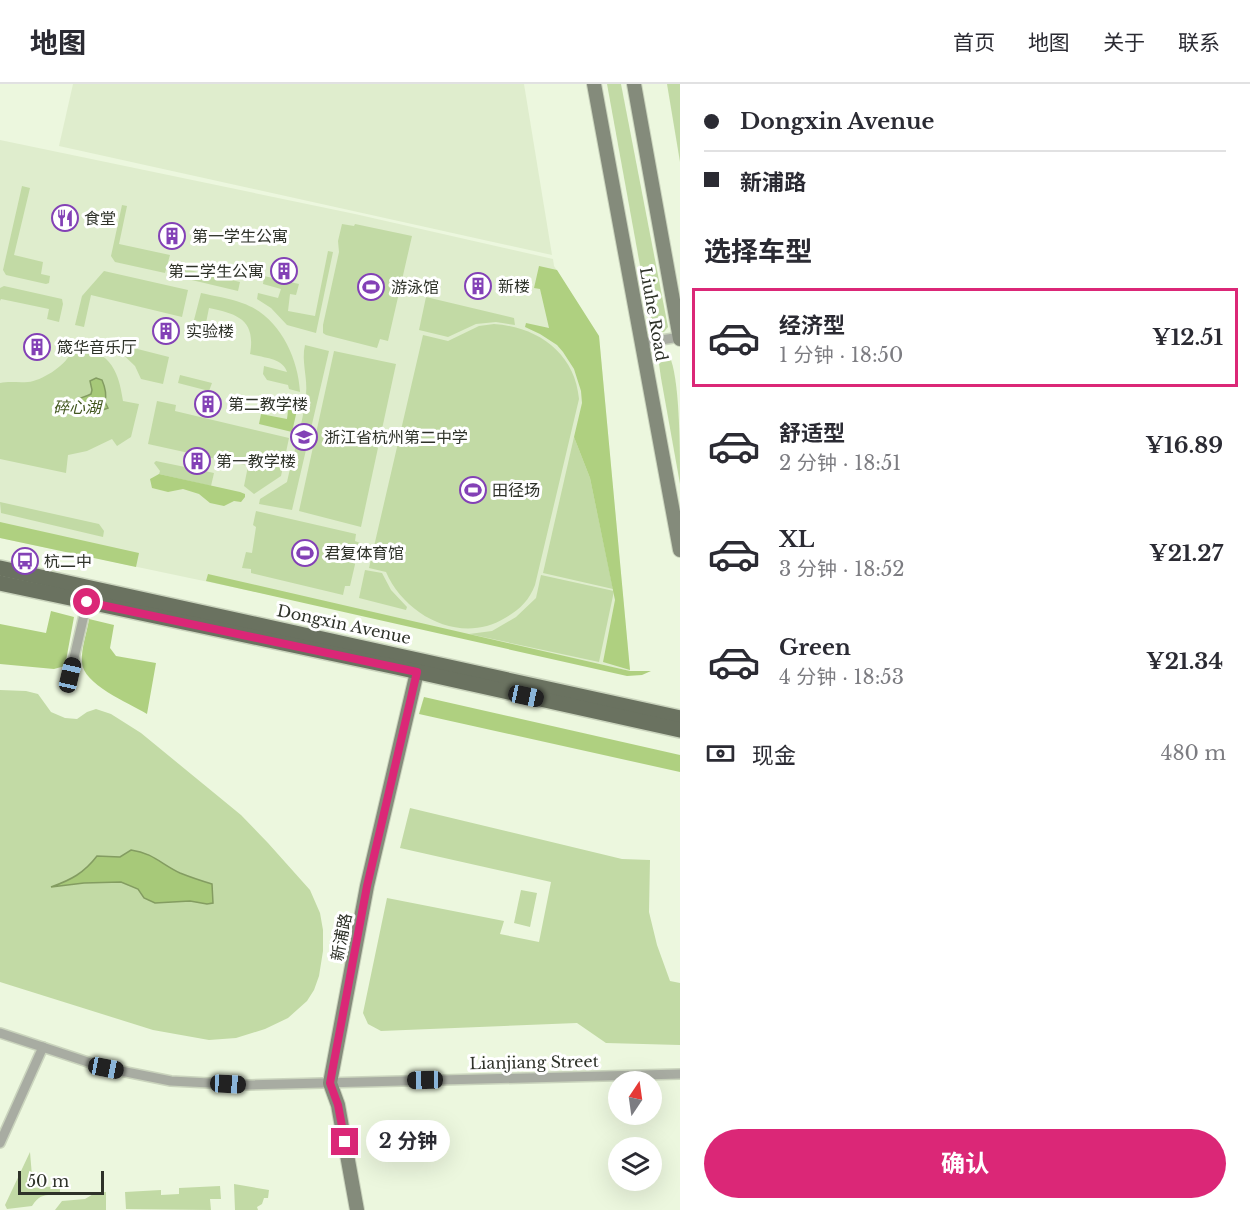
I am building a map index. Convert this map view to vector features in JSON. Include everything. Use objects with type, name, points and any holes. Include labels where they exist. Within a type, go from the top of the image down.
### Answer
[{"type":"main road","name":"Liuhe Road","points":[[594,84],[680,550]]},
{"type":"main road","name":"Liuhe Road","points":[[634,84],[680,338]]},
{"type":"main road","name":"Dongxin Avenue","points":[[0,567],[680,718]]},
{"type":"main road","name":"Dongxin Avenue","points":[[0,583],[680,730]]},
{"type":"main road","name":"新浦路","points":[[357,1210],[338,1105],[330,1083],[367,886],[417,672]]},
{"type":"street","points":[[643,343],[680,338]]},
{"type":"street","points":[[70,675],[87,602]]},
{"type":"street","name":"Lianjiang Street","points":[[0,1034],[106,1068],[171,1081],[248,1085],[680,1074]]},
{"type":"street","points":[[0,1143],[43,1047]]},
{"type":"shaded area","points":[[73,84],[524,84],[552,255],[59,146]]},
{"type":"shaded area","name":"浙江省杭州第二中学","points":[[0,140],[355,214],[553,259],[554,266],[599,336],[630,671],[0,538]]},
{"type":"shaded area","points":[[539,266],[557,270],[599,336],[630,670],[603,662],[615,600],[590,478],[574,437],[582,403],[581,391],[574,369],[557,345],[525,327],[526,323],[549,328],[540,289],[534,288]]},
{"type":"shaded area","points":[[96,378],[102,380],[108,408],[90,413],[72,410],[75,401],[91,394],[90,381]]},
{"type":"shaded area","points":[[290,395],[300,397],[292,432],[259,424],[261,414],[287,419]]},
{"type":"shaded area","points":[[159,474],[240,492],[245,494],[245,497],[241,502],[234,501],[224,506],[210,503],[199,494],[183,489],[168,492],[152,488],[150,479]]},
{"type":"shaded area","points":[[0,522],[139,553],[136,567],[0,538]]},
{"type":"shaded area","points":[[208,574],[630,671],[651,671],[642,675],[627,676],[206,581]]},
{"type":"shaded area","points":[[51,611],[74,617],[65,666],[54,669],[0,664],[0,624],[46,633]]},
{"type":"shaded area","points":[[89,619],[114,625],[110,648],[116,656],[156,663],[147,714],[98,685],[84,670],[82,651]]},
{"type":"shaded area","points":[[424,697],[680,755],[680,772],[419,714]]},
{"type":"shaded area","points":[[131,850],[151,856],[180,873],[212,884],[213,903],[190,901],[155,903],[144,898],[138,889],[121,882],[51,887],[77,875],[97,856],[120,857]]},
{"type":"green space","points":[[607,84],[621,84],[668,327],[664,332],[656,332],[651,326]]},
{"type":"green space","points":[[667,84],[680,84],[680,162]]},
{"type":"green space","points":[[22,186],[30,188],[14,255],[43,262],[41,274],[50,276],[49,283],[46,284],[6,275],[3,270]]},
{"type":"green space","points":[[122,205],[127,206],[119,244],[170,255],[165,273],[115,262],[111,256]]},
{"type":"green space","name":"游泳馆","points":[[342,224],[354,226],[355,224],[412,236],[388,341],[380,339],[377,348],[323,333],[339,252],[338,241]]},
{"type":"green space","points":[[328,251],[333,252],[316,333],[287,325],[271,308],[257,299],[258,293],[278,298],[281,289],[263,284],[264,276],[299,284],[296,295],[290,294],[288,311],[315,316]]},
{"type":"green space","points":[[181,268],[240,282],[238,291],[179,277]]},
{"type":"green space","points":[[104,271],[188,290],[182,317],[91,295],[84,327],[75,325],[82,296]]},
{"type":"green space","points":[[4,286],[62,299],[59,322],[47,319],[49,309],[1,299],[0,301],[0,288]]},
{"type":"green space","points":[[201,293],[242,303],[255,309],[276,327],[290,351],[300,392],[289,389],[288,385],[267,380],[263,374],[264,366],[287,372],[285,367],[277,361],[250,354],[250,333],[243,320],[209,308],[206,323],[194,320]]},
{"type":"green space","points":[[426,297],[514,318],[515,325],[496,322],[476,324],[448,337],[419,330]]},
{"type":"green space","name":"田径场","points":[[494,324],[525,331],[552,345],[570,368],[579,399],[535,585],[530,596],[515,612],[488,626],[453,627],[436,622],[420,613],[406,602],[386,572],[369,568],[423,335],[448,341],[479,326]]},
{"type":"green space","points":[[110,342],[169,357],[163,384],[141,379],[135,366]]},
{"type":"green space","name":"碎心湖","points":[[71,344],[94,351],[109,362],[118,378],[123,401],[139,404],[131,437],[117,446],[112,439],[87,451],[68,455],[66,473],[0,459],[0,383],[28,382],[46,376],[67,359],[71,352]]},
{"type":"green space","points":[[305,345],[329,351],[292,510],[259,504],[260,499],[287,482],[305,406]]},
{"type":"green space","points":[[334,351],[396,364],[361,527],[299,511]]},
{"type":"green space","points":[[663,360],[671,360],[676,386],[680,484],[659,364]]},
{"type":"green space","points":[[180,375],[212,383],[209,391],[178,383]]},
{"type":"green space","points":[[157,401],[176,405],[175,411],[289,438],[281,476],[254,494],[244,486],[248,466],[148,444]]},
{"type":"green space","points":[[574,437],[590,478],[613,589],[543,573]]},
{"type":"green space","points":[[156,461],[214,473],[211,486],[159,474],[160,471],[154,463]]},
{"type":"green space","points":[[0,502],[99,524],[104,531],[103,537],[1,513]]},
{"type":"green space","name":"君复体育馆","points":[[256,511],[356,534],[355,541],[360,543],[350,586],[345,586],[343,595],[251,573],[251,569],[242,568],[246,552],[252,553]]},
{"type":"green space","points":[[365,570],[382,573],[391,590],[407,607],[406,610],[359,598]]},
{"type":"green space","points":[[541,575],[614,591],[599,662],[469,634],[492,631],[516,617],[536,598]]},
{"type":"green space","points":[[0,690],[38,694],[51,712],[65,718],[77,719],[96,709],[111,714],[141,733],[241,815],[310,890],[320,913],[323,951],[319,976],[307,1001],[288,1018],[265,1029],[236,1038],[209,1040],[153,1030],[0,982]]},
{"type":"green space","points":[[410,808],[622,859],[650,860],[649,912],[657,945],[670,981],[680,983],[680,1045],[606,1043],[577,1023],[381,1031],[368,1024],[363,1013],[387,898],[504,921],[500,934],[539,942],[551,882],[400,848]]},
{"type":"green space","points":[[521,890],[537,893],[530,927],[514,923]]},
{"type":"green space","points":[[30,1152],[33,1188],[60,1186],[60,1195],[44,1196],[32,1206],[7,1209],[5,1205]]},
{"type":"green space","points":[[234,1184],[269,1190],[268,1198],[264,1198],[262,1204],[257,1207],[258,1210],[235,1210]]},
{"type":"green space","points":[[220,1186],[221,1199],[210,1199],[211,1210],[126,1209],[125,1192],[161,1190],[161,1195],[179,1194],[179,1188]]},
{"type":"green space","points":[[106,1192],[106,1210],[55,1210],[62,1201],[85,1199],[95,1193]]},
{"type":"place","name":"食堂","points":[[65,218]]},
{"type":"place","name":"第一学生公寓","points":[[172,236]]},
{"type":"place","name":"第二学生公寓","points":[[284,271]]},
{"type":"place","name":"新楼","points":[[478,286]]},
{"type":"place","name":"游泳馆","points":[[371,287]]},
{"type":"place","name":"实验楼","points":[[166,331]]},
{"type":"place","name":"箴华音乐厅","points":[[37,347]]},
{"type":"place","name":"第二教学楼","points":[[208,404]]},
{"type":"place","name":"浙江省杭州第二中学","points":[[304,437]]},
{"type":"place","name":"第一教学楼","points":[[197,461]]},
{"type":"place","name":"田径场","points":[[473,490]]},
{"type":"place","name":"君复体育馆","points":[[305,553]]},
{"type":"place","name":"杭二中","points":[[25,561]]},
{"type":"route","points":[[87,602],[417,672],[367,886],[330,1083],[338,1105],[345,1142]]}]
